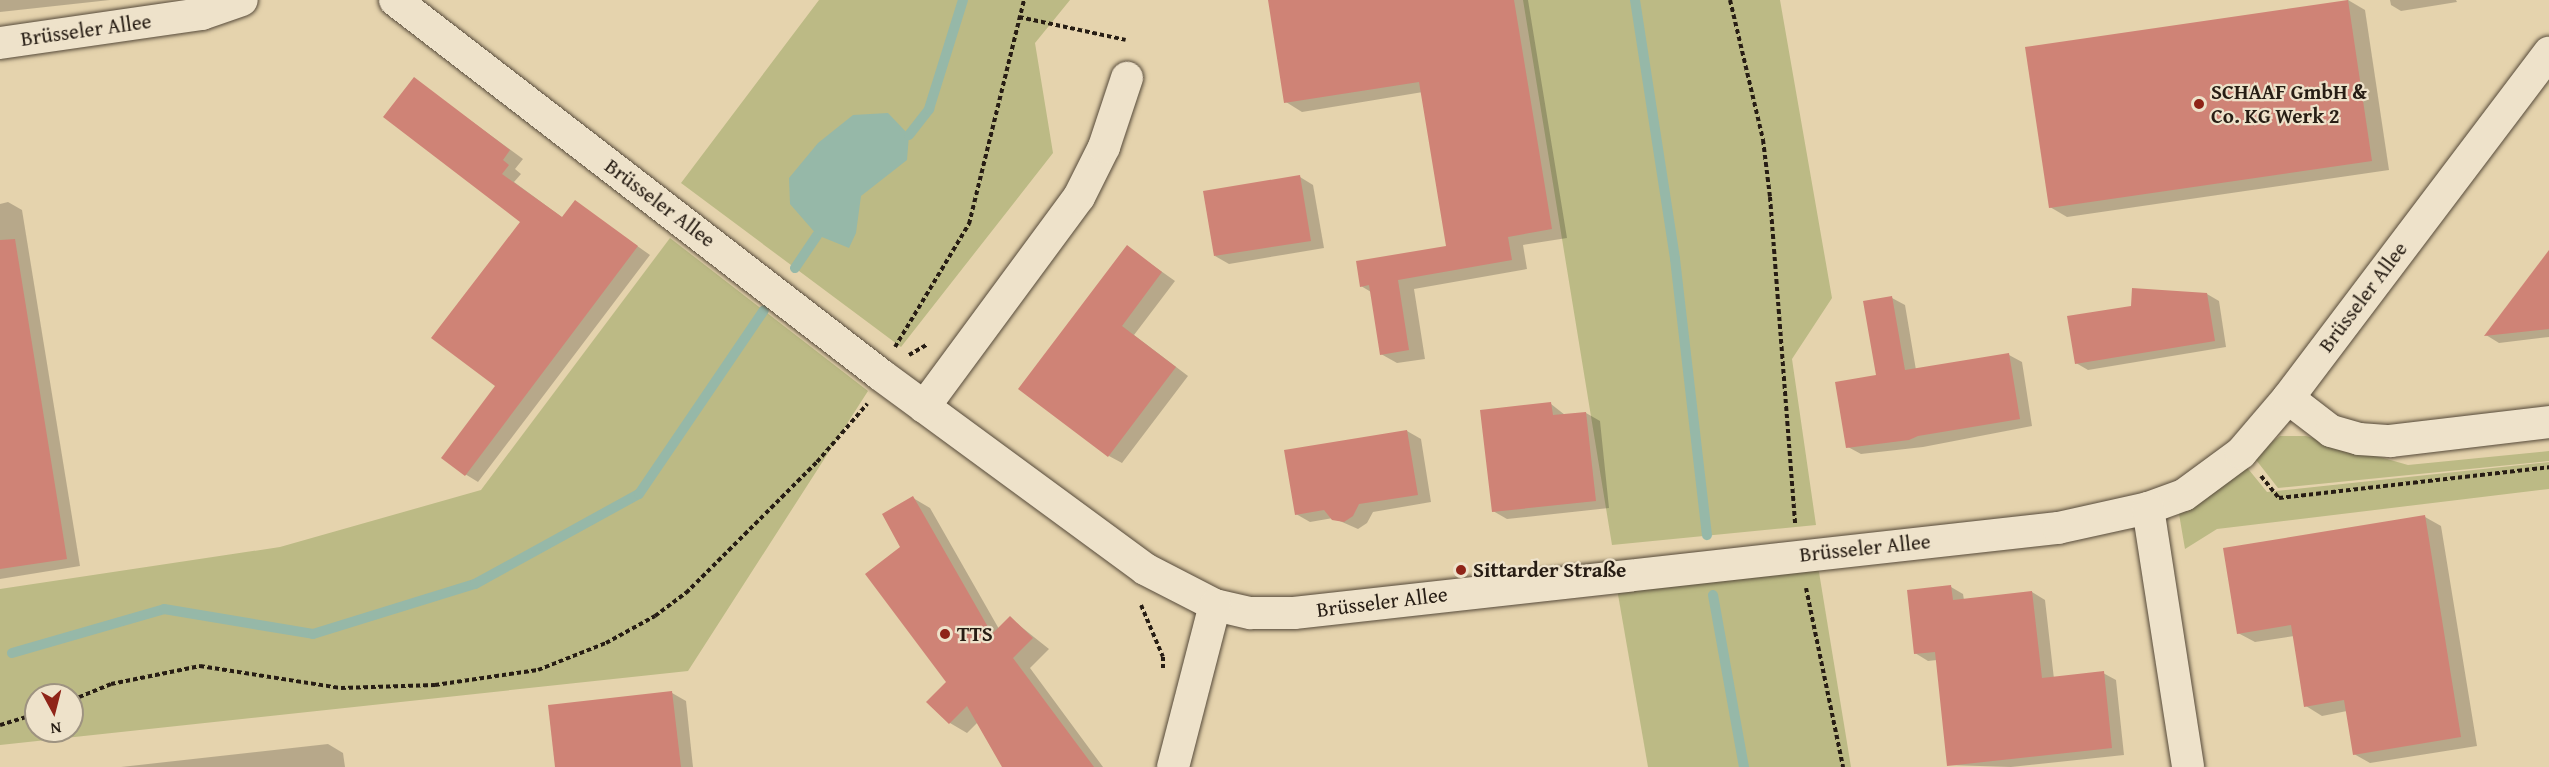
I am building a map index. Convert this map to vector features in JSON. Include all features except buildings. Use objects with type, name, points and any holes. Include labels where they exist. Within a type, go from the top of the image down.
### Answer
[{"type":"street","name":"Brüsseler Allee","points":[[0,43],[202,14],[242,0]]},
{"type":"street","name":"Brüsseler Allee","points":[[395,0],[885,366],[924,407],[1145,569],[1215,605],[1251,613],[1294,613],[1798,555],[2058,528],[2148,508],[2184,495],[2241,453],[2288,398],[2549,53]]},
{"type":"street","points":[[924,407],[1079,197],[1104,147],[1128,78]]},
{"type":"street","points":[[2288,398],[2331,431],[2359,439],[2390,441],[2549,422]]},
{"type":"street","points":[[2148,508],[2188,767]]},
{"type":"street","points":[[1173,767],[1215,605]]},
{"type":"path","points":[[84,695],[111,684],[200,666],[341,688],[435,685],[538,670],[606,643],[655,616],[737,546],[872,398],[885,366],[969,224],[1024,0]]},
{"type":"path","points":[[1730,0],[1763,140],[1770,197],[1798,555],[1843,767]]},
{"type":"path","points":[[1019,17],[1126,40]]},
{"type":"path","points":[[885,366],[932,340]]},
{"type":"path","points":[[2241,453],[2279,498],[2549,467]]},
{"type":"path","points":[[1145,569],[1133,588],[1163,657],[1163,675]]},
{"type":"path","points":[[0,725],[24,718]]},
{"type":"shaded area","points":[[819,0],[1070,0],[1035,43],[1053,153],[901,347],[681,183]]},
{"type":"shaded area","points":[[1523,0],[1780,0],[1832,298],[1792,359],[1816,525],[1612,545]]},
{"type":"shaded area","points":[[888,113],[909,135],[907,160],[861,196],[856,233],[849,248],[817,235],[790,204],[789,178],[818,143],[853,115]]},
{"type":"shaded area","points":[[670,238],[868,391],[688,671],[84,736],[84,683],[24,683],[24,742],[0,745],[0,589],[280,547],[481,490]]},
{"type":"shaded area","points":[[2280,436],[2306,436],[2408,465],[2549,451],[2549,461],[2278,488],[2253,456]]},
{"type":"shaded area","points":[[2549,462],[2549,489],[2217,529],[2185,549],[2178,508],[2245,465],[2267,492]]},
{"type":"shaded area","points":[[1817,560],[1851,767],[1648,767],[1616,583]]},
{"type":"waterway","points":[[909,135],[929,109],[963,0]]},
{"type":"waterway","points":[[1635,0],[1675,259],[1707,535]]},
{"type":"waterway","points":[[795,268],[817,235]]},
{"type":"waterway","points":[[12,653],[164,609],[313,634],[475,584],[639,494],[764,310]]},
{"type":"waterway","points":[[1713,595],[1744,767]]},
{"type":"place","name":"SCHAAF GmbH & Co. KG Werk 2","points":[[2199,104]]},
{"type":"place","name":"Sittarder Straße","points":[[1461,570]]},
{"type":"place","name":"TTS","points":[[945,634]]}]
